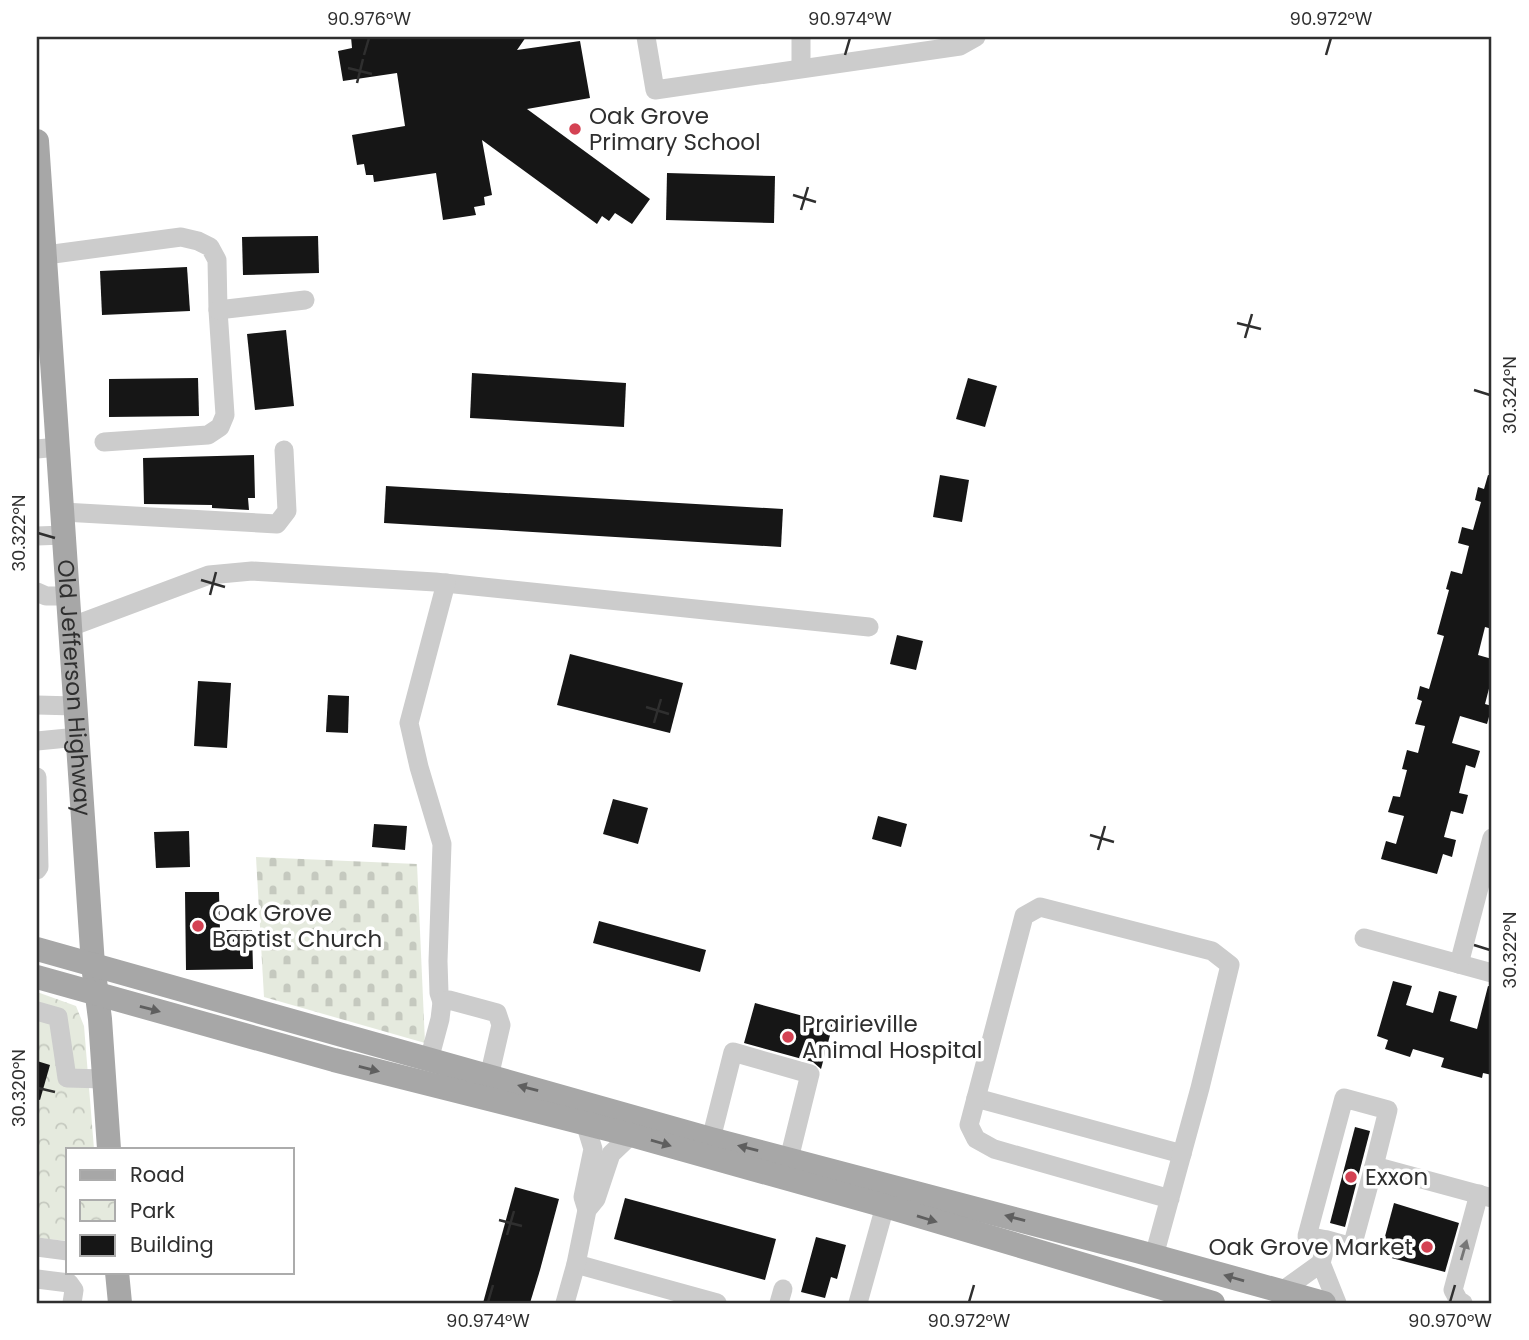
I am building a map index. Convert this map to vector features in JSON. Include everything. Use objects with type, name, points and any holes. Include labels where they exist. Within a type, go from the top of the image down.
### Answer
[{"type":"main road","name":"Old Jefferson Highway","points":[[37,141],[39,200],[46,255],[45,366],[48,448],[63,524],[93,965],[109,1148]]},
{"type":"main road","points":[[37,949],[711,1139],[1324,1303]]},
{"type":"main road","points":[[37,977],[334,1060],[631,1135],[885,1206],[1213,1303]]},
{"type":"main road","points":[[117,1274],[120,1303]]},
{"type":"street","points":[[646,37],[655,90],[801,68],[915,44],[960,46],[976,37]]},
{"type":"street","points":[[801,37],[801,68]]},
{"type":"street","points":[[46,255],[181,237],[210,247],[217,261],[225,415],[220,428],[208,435],[104,442]]},
{"type":"street","points":[[218,310],[305,300]]},
{"type":"street","points":[[37,536],[63,524],[277,524],[287,511],[284,450]]},
{"type":"street","points":[[71,627],[209,575],[252,571],[446,583],[869,627]]},
{"type":"street","points":[[429,1060],[442,1002],[439,993],[438,953],[442,845],[409,723],[446,583]]},
{"type":"street","points":[[37,592],[46,596],[68,596]]},
{"type":"street","points":[[37,705],[75,706]]},
{"type":"street","points":[[37,741],[78,737]]},
{"type":"street","points":[[37,777],[37,870]]},
{"type":"street","points":[[1459,964],[1492,838]]},
{"type":"street","points":[[1154,1256],[1170,1199],[1182,1154],[1230,965],[1212,951],[1040,907],[1032,910],[1024,916],[969,1125],[976,1139],[994,1149],[1170,1199]]},
{"type":"street","points":[[1364,938],[1492,973]]},
{"type":"street","points":[[442,1002],[449,1000],[497,1013],[500,1017],[501,1024],[489,1077]]},
{"type":"street","points":[[37,1011],[58,1017],[67,1078],[104,1079]]},
{"type":"street","points":[[711,1139],[733,1052],[810,1074],[789,1159]]},
{"type":"street","points":[[976,1098],[1182,1154]]},
{"type":"street","points":[[1345,1098],[1388,1110],[1352,1247],[1327,1240],[1307,1236],[1345,1098]]},
{"type":"street","points":[[586,1123],[599,1163]]},
{"type":"street","points":[[565,1303],[587,1210],[583,1197],[599,1163],[631,1135]]},
{"type":"street","points":[[1374,1166],[1486,1196],[1453,1290],[1463,1303]]},
{"type":"street","points":[[858,1303],[885,1206]]},
{"type":"street","points":[[1327,1240],[1321,1263],[1337,1303]]},
{"type":"street","points":[[37,1247],[66,1251]]},
{"type":"street","points":[[1282,1292],[1321,1263]]},
{"type":"street","points":[[576,1264],[717,1303]]},
{"type":"street","points":[[37,1279],[69,1283],[74,1290],[72,1303]]},
{"type":"green space","points":[[256,857],[417,864],[425,1043],[264,997]]},
{"type":"green space","points":[[37,992],[76,1006],[84,1026],[94,1148],[66,1148],[66,1241],[37,1238]]},
{"type":"building","points":[[351,37],[526,37],[517,50],[580,41],[590,98],[527,109],[650,199],[632,224],[615,213],[609,221],[602,216],[597,224],[482,140],[492,195],[484,197],[485,205],[474,207],[476,215],[443,220],[436,173],[374,182],[373,175],[366,175],[364,164],[357,165],[352,135],[405,126],[397,73],[343,81],[338,51],[352,48]]},
{"type":"building","points":[[667,173],[775,176],[774,223],[666,220]]},
{"type":"building","points":[[318,236],[319,273],[243,275],[242,237]]},
{"type":"building","points":[[187,267],[190,311],[102,315],[100,271]]},
{"type":"building","points":[[286,330],[294,406],[255,410],[247,334]]},
{"type":"building","points":[[472,373],[626,383],[624,427],[470,418]]},
{"type":"building","points":[[198,378],[199,416],[109,417],[109,379]]},
{"type":"building","points":[[968,378],[997,386],[985,427],[956,419]]},
{"type":"building","points":[[254,455],[255,498],[248,498],[249,510],[212,508],[212,505],[144,504],[143,458]]},
{"type":"building","points":[[940,475],[969,480],[962,522],[933,517]]},
{"type":"building","points":[[1488,475],[1492,476],[1492,629],[1485,627],[1478,655],[1492,659],[1492,677],[1485,704],[1492,706],[1487,724],[1460,716],[1452,743],[1480,751],[1475,768],[1466,765],[1459,793],[1468,795],[1463,814],[1451,811],[1444,837],[1456,840],[1452,857],[1443,854],[1437,874],[1381,859],[1386,841],[1396,844],[1404,816],[1388,812],[1393,796],[1400,797],[1407,770],[1402,769],[1407,750],[1418,753],[1425,726],[1415,724],[1422,701],[1417,699],[1420,686],[1429,689],[1444,636],[1437,634],[1449,590],[1446,589],[1451,571],[1462,574],[1469,546],[1458,543],[1462,527],[1473,530],[1481,502],[1475,500],[1478,487],[1484,489]]},
{"type":"building","points":[[386,486],[783,509],[781,547],[384,523]]},
{"type":"building","points":[[897,635],[923,641],[916,670],[890,664]]},
{"type":"building","points":[[570,654],[683,683],[670,733],[557,705]]},
{"type":"building","points":[[198,681],[231,683],[227,748],[194,746]]},
{"type":"building","points":[[328,695],[349,696],[348,733],[326,732]]},
{"type":"building","points":[[613,799],[648,808],[638,844],[603,834]]},
{"type":"building","points":[[878,816],[907,824],[901,847],[872,839]]},
{"type":"building","points":[[374,824],[407,826],[405,850],[372,847]]},
{"type":"building","points":[[189,831],[190,867],[156,868],[154,832]]},
{"type":"building","points":[[185,892],[219,892],[220,930],[252,930],[253,969],[186,970]]},
{"type":"building","points":[[599,921],[706,950],[700,972],[593,943]]},
{"type":"building","points":[[1393,981],[1412,986],[1406,1005],[1433,1013],[1439,991],[1457,996],[1450,1021],[1477,1029],[1488,986],[1492,987],[1492,1075],[1483,1073],[1482,1078],[1441,1067],[1444,1058],[1413,1049],[1410,1057],[1385,1049],[1388,1040],[1377,1036]]},
{"type":"building","name":"Prairieville Animal Hospital","points":[[755,1003],[833,1024],[821,1069],[813,1062],[744,1043]]},
{"type":"building","points":[[37,1061],[50,1065],[40,1100],[37,1099]]},
{"type":"building","name":"Exxon","points":[[1355,1127],[1370,1131],[1345,1227],[1330,1223]]},
{"type":"building","points":[[515,1187],[559,1199],[540,1270],[530,1303],[483,1303]]},
{"type":"building","points":[[625,1198],[776,1239],[765,1280],[614,1239]]},
{"type":"building","name":"Oak Grove Market","points":[[1394,1203],[1459,1223],[1445,1272],[1380,1255]]},
{"type":"building","points":[[816,1237],[846,1245],[837,1279],[831,1277],[825,1298],[801,1292]]},
{"type":"place","name":"Oak Grove Primary School","points":[[575,129]]},
{"type":"place","name":"Oak Grove Baptist Church","points":[[198,926]]},
{"type":"place","name":"Prairieville Animal Hospital","points":[[788,1037]]},
{"type":"place","name":"Exxon","points":[[1351,1177]]},
{"type":"place","name":"Oak Grove Market","points":[[1427,1247]]}]
